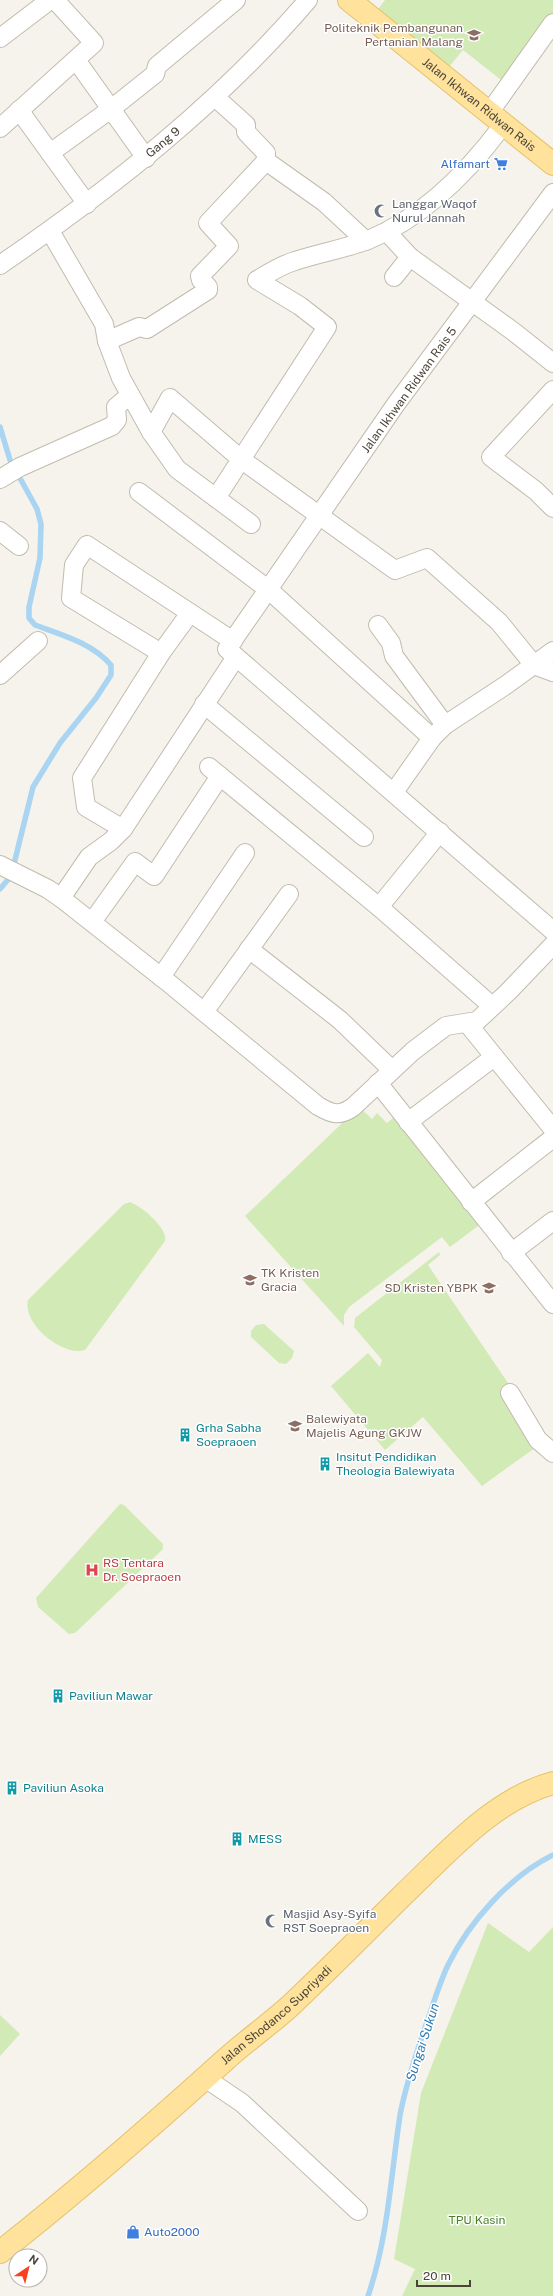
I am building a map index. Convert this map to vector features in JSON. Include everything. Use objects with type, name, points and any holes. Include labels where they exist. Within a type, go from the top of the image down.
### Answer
[{"type":"main road","name":"Jalan Ikhwan Ridwan Rais","points":[[349,0],[553,164]]},
{"type":"main road","name":"Jalan Shodanco Supriyadi","points":[[0,2252],[113,2160],[288,2007],[456,1843],[492,1814],[519,1797],[541,1786],[553,1783]]},
{"type":"street","points":[[0,38],[50,0]]},
{"type":"street","points":[[0,127],[94,43],[55,0]]},
{"type":"street","points":[[50,153],[111,109],[155,74],[157,66],[236,0]]},
{"type":"street","name":"Gang 9","points":[[0,266],[87,204],[146,158],[215,97],[308,0]]},
{"type":"street","points":[[216,498],[327,327],[300,306],[257,280],[294,261],[366,240],[387,232],[413,216],[438,195],[466,169],[553,23]]},
{"type":"street","points":[[76,60],[146,158]]},
{"type":"street","points":[[107,341],[139,327],[147,329],[208,290],[208,287],[200,276],[229,246],[208,223],[266,161],[266,153],[246,132],[246,125],[215,97]]},
{"type":"street","points":[[19,110],[87,204]]},
{"type":"street","points":[[266,161],[324,202],[366,240]]},
{"type":"street","name":"Jalan Ikhwan Ridwan Rais 5","points":[[61,898],[89,857],[111,841],[123,829],[204,704],[269,590],[396,404],[553,193]]},
{"type":"street","points":[[50,231],[104,324],[107,341],[121,378],[151,432],[178,469],[251,524]]},
{"type":"street","points":[[387,232],[410,257],[514,332],[553,363]]},
{"type":"street","points":[[394,278],[410,257]]},
{"type":"street","points":[[553,390],[491,458],[536,491],[553,508]]},
{"type":"street","points":[[9,473],[112,426],[117,420],[116,407],[130,395]]},
{"type":"street","points":[[151,432],[170,398],[242,460],[395,570],[428,558],[499,622],[534,665],[553,672]]},
{"type":"street","points":[[139,492],[269,590],[432,738]]},
{"type":"street","points":[[0,531],[19,546]]},
{"type":"street","points":[[161,653],[70,598],[74,565],[87,545],[190,613],[235,649],[553,932]]},
{"type":"street","points":[[123,829],[86,807],[82,778],[161,653],[190,613]]},
{"type":"street","points":[[378,625],[391,643],[394,656],[445,725]]},
{"type":"street","points":[[0,675],[38,642]]},
{"type":"street","points":[[394,792],[432,738],[445,725],[553,651]]},
{"type":"street","points":[[204,704],[364,838]]},
{"type":"street","points":[[92,922],[135,862],[154,876],[214,772],[379,907],[492,1006]]},
{"type":"street","points":[[379,907],[440,832]]},
{"type":"street","points":[[161,976],[244,853]]},
{"type":"street","points":[[2,867],[48,889],[61,898],[161,976],[318,1106],[336,1115],[345,1113],[353,1108],[413,1051],[446,1026],[477,1021],[550,955]]},
{"type":"street","points":[[204,1012],[289,894]]},
{"type":"street","points":[[249,949],[340,1020],[392,1070]]},
{"type":"street","points":[[466,1023],[553,1129]]},
{"type":"street","points":[[408,1122],[494,1057]]},
{"type":"street","points":[[378,1083],[511,1253],[553,1304]]},
{"type":"street","points":[[471,1202],[553,1138]]},
{"type":"street","points":[[511,1253],[553,1221]]},
{"type":"street","points":[[510,1393],[538,1440],[553,1453]]},
{"type":"street","points":[[205,2078],[242,2102],[358,2211]]},
{"type":"green space","name":"Politeknik Pembangunan Pertanian Malang","points":[[385,0],[553,0],[553,14],[505,83],[463,50],[449,67],[378,9]]},
{"type":"green space","points":[[359,1107],[372,1119],[377,1113],[387,1123],[398,1114],[482,1223],[450,1247],[442,1237],[349,1307],[344,1315],[344,1326],[245,1216]]},
{"type":"green space","points":[[130,1202],[141,1208],[153,1218],[162,1230],[165,1236],[165,1241],[85,1350],[76,1351],[66,1349],[46,1337],[31,1319],[28,1309],[28,1300],[124,1204]]},
{"type":"green space","points":[[439,1252],[440,1255],[428,1265],[510,1386],[539,1445],[482,1486],[423,1417],[385,1450],[331,1386],[368,1353],[380,1367],[382,1360],[354,1327],[355,1318]]},
{"type":"green space","points":[[264,1324],[294,1351],[292,1358],[286,1364],[279,1363],[251,1337],[251,1331],[256,1325]]},
{"type":"green space","points":[[120,1504],[124,1505],[163,1544],[163,1549],[75,1633],[69,1634],[38,1607],[36,1598]]},
{"type":"green space","name":"TPU Kasin","points":[[488,1923],[529,1952],[553,1927],[553,2296],[402,2296],[415,2269],[394,2259],[421,2093]]},
{"type":"green space","points":[[0,2015],[20,2034],[0,2056]]},
{"type":"waterway","points":[[0,427],[10,460],[37,509],[41,524],[40,558],[29,607],[29,618],[35,625],[86,645],[103,657],[111,665],[111,675],[96,698],[60,743],[33,787],[11,876],[0,889]]},
{"type":"waterway","name":"Sungai Sukun","points":[[368,2296],[375,2274],[385,2229],[402,2103],[415,2058],[445,1972],[467,1933],[492,1902],[521,1875],[553,1855]]},
{"type":"place","name":"Politeknik Pembangunan Pertanian Malang","points":[[474,35]]},
{"type":"place","name":"Alfamart","points":[[501,164]]},
{"type":"place","name":"Langgar Waqof Nurul Jannah","points":[[381,211]]},
{"type":"place","name":"TK Kristen Gracia","points":[[250,1280]]},
{"type":"place","name":"SD Kristen YBPK","points":[[489,1288]]},
{"type":"place","name":"Balewiyata Majelis Agung GKJW","points":[[295,1426]]},
{"type":"place","name":"Grha Sabha Soepraoen","points":[[185,1435]]},
{"type":"place","name":"Insitut Pendidikan Theologia Balewiyata","points":[[325,1464]]},
{"type":"place","name":"RS Tentara Dr. Soepraoen","points":[[92,1570]]},
{"type":"place","name":"Paviliun Mawar","points":[[58,1696]]},
{"type":"place","name":"Paviliun Asoka","points":[[12,1788]]},
{"type":"place","name":"MESS","points":[[237,1839]]},
{"type":"place","name":"Masjid Asy-Syifa RST Soepraoen","points":[[272,1921]]},
{"type":"place","name":"Auto2000","points":[[133,2232]]}]
